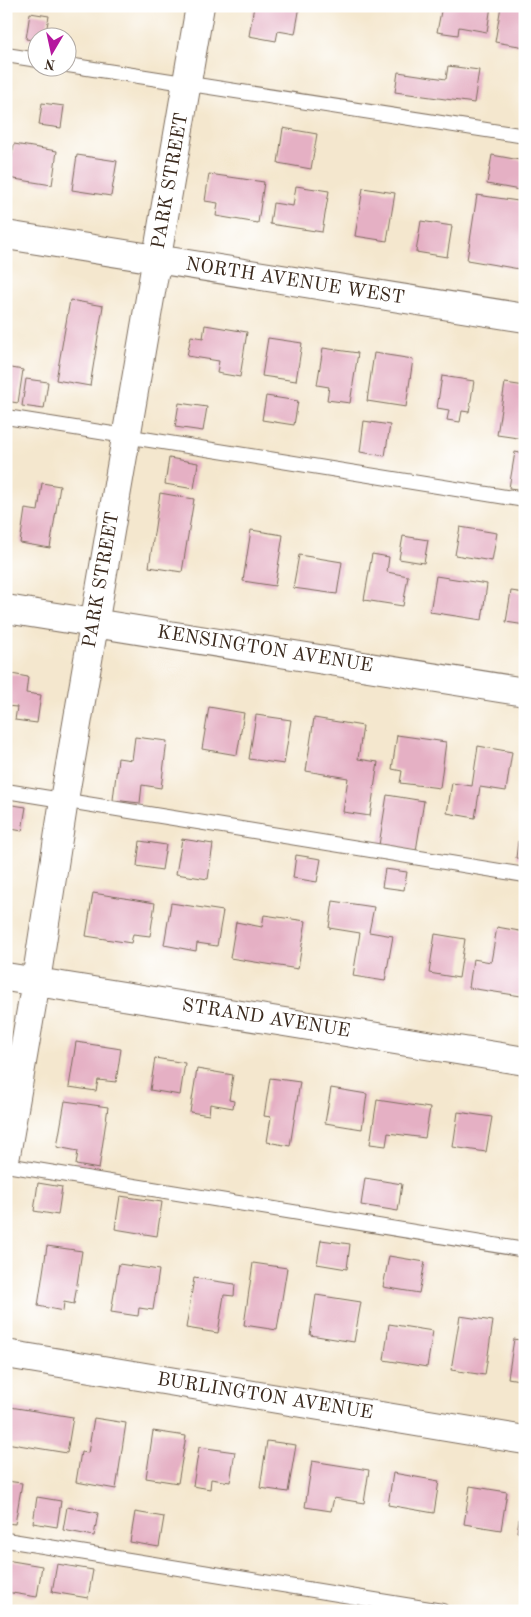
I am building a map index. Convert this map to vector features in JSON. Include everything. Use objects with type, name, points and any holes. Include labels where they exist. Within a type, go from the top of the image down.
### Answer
[{"type":"street","name":"PARK STREET","points":[[6,1155],[36,981],[64,800],[200,6]]},
{"type":"street","name":"NORTH AVENUE WEST","points":[[6,235],[525,318]]},
{"type":"street","name":"KENSINGTON AVENUE","points":[[6,608],[525,692]]},
{"type":"street","name":"STRAND AVENUE","points":[[6,977],[525,1061]]},
{"type":"street","name":"BURLINGTON AVENUE","points":[[6,1354],[525,1440]]},
{"type":"lane","points":[[6,54],[28,58]]},
{"type":"lane","points":[[78,66],[525,136]]},
{"type":"lane","points":[[6,418],[525,500]]},
{"type":"lane","points":[[6,791],[525,875]]},
{"type":"lane","points":[[6,1165],[525,1250]]},
{"type":"lane","points":[[6,1540],[442,1611]]},
{"type":"building","points":[[254,6],[300,6],[295,34],[278,31],[276,41],[249,36]]},
{"type":"building","points":[[442,6],[491,6],[487,32],[459,27],[458,35],[437,32]]},
{"type":"building","points":[[501,6],[525,8],[525,47],[495,42]]},
{"type":"building","points":[[30,13],[49,16],[47,28],[28,28],[28,39],[26,39]]},
{"type":"building","points":[[448,66],[479,70],[474,103],[395,92],[398,72],[446,79]]},
{"type":"building","points":[[42,103],[64,106],[61,128],[39,125]]},
{"type":"building","points":[[283,128],[317,134],[311,169],[278,163]]},
{"type":"building","points":[[14,144],[57,151],[52,185],[8,178]]},
{"type":"building","points":[[77,155],[117,161],[111,196],[72,190]]},
{"type":"building","points":[[492,155],[525,161],[525,191],[487,184]]},
{"type":"building","points":[[209,174],[264,182],[258,223],[216,216],[218,203],[205,201]]},
{"type":"building","points":[[296,186],[329,191],[322,232],[270,224],[273,203],[293,206]]},
{"type":"building","points":[[363,188],[395,193],[387,241],[355,236]]},
{"type":"building","points":[[477,195],[525,202],[525,270],[467,260]]},
{"type":"building","points":[[421,221],[452,226],[447,257],[416,252]]},
{"type":"building","points":[[70,300],[103,306],[90,386],[56,380]]},
{"type":"building","points":[[205,325],[247,332],[240,377],[217,373],[219,361],[187,356],[191,336],[203,338]]},
{"type":"building","points":[[268,338],[302,343],[296,381],[262,376]]},
{"type":"building","points":[[323,348],[358,353],[350,403],[327,400],[329,387],[317,385]]},
{"type":"building","points":[[374,353],[413,359],[406,407],[367,401]]},
{"type":"building","points":[[6,367],[23,370],[18,403],[6,401]]},
{"type":"building","points":[[442,376],[474,381],[469,412],[462,411],[460,422],[447,420],[449,410],[437,408]]},
{"type":"building","points":[[26,379],[48,382],[44,409],[22,406]]},
{"type":"building","points":[[505,383],[525,386],[525,439],[497,435]]},
{"type":"building","points":[[266,396],[298,401],[294,425],[262,420]]},
{"type":"building","points":[[179,403],[207,407],[203,431],[175,427]]},
{"type":"building","points":[[364,421],[390,425],[385,456],[360,452]]},
{"type":"building","points":[[515,452],[525,454],[525,490],[509,488]]},
{"type":"building","points":[[169,458],[198,463],[194,489],[165,484]]},
{"type":"building","points":[[42,483],[60,486],[50,548],[20,543],[25,509],[38,511]]},
{"type":"building","points":[[160,493],[194,499],[182,572],[149,567]]},
{"type":"building","points":[[460,527],[497,533],[492,561],[455,555]]},
{"type":"building","points":[[251,530],[283,535],[275,586],[243,581]]},
{"type":"building","points":[[403,536],[428,540],[424,563],[399,559]]},
{"type":"building","points":[[372,554],[389,557],[387,572],[408,576],[403,606],[364,600]]},
{"type":"building","points":[[299,555],[342,562],[337,594],[293,588]]},
{"type":"building","points":[[436,576],[487,584],[482,620],[430,612]]},
{"type":"building","points":[[511,591],[525,593],[525,625],[506,622]]},
{"type":"building","points":[[6,673],[28,677],[26,693],[41,695],[37,723],[15,720],[17,707],[6,706]]},
{"type":"building","points":[[209,707],[244,713],[237,755],[202,749]]},
{"type":"building","points":[[256,715],[291,720],[284,764],[249,759]]},
{"type":"building","points":[[314,718],[363,726],[358,759],[378,762],[370,816],[343,812],[348,778],[306,771]]},
{"type":"building","points":[[397,735],[446,742],[440,788],[400,783],[402,771],[392,769]]},
{"type":"building","points":[[135,737],[167,741],[161,788],[142,785],[140,803],[113,800],[118,758],[132,760]]},
{"type":"building","points":[[478,746],[512,752],[506,791],[480,787],[475,818],[447,813],[452,783],[472,786]]},
{"type":"building","points":[[387,795],[424,801],[416,851],[379,845]]},
{"type":"building","points":[[6,804],[26,807],[22,831],[6,828]]},
{"type":"building","points":[[182,839],[213,844],[208,879],[176,874]]},
{"type":"building","points":[[140,841],[166,845],[162,870],[137,866]]},
{"type":"building","points":[[518,841],[525,842],[525,859],[516,858]]},
{"type":"building","points":[[296,855],[321,859],[317,882],[293,878]]},
{"type":"building","points":[[385,869],[407,872],[404,890],[382,887]]},
{"type":"building","points":[[93,893],[155,903],[150,936],[133,934],[131,943],[86,936]]},
{"type":"building","points":[[333,901],[374,907],[369,932],[393,936],[385,981],[353,976],[360,933],[329,928]]},
{"type":"building","points":[[171,903],[223,911],[217,946],[197,943],[196,951],[164,945]]},
{"type":"building","points":[[264,915],[306,921],[298,969],[230,958],[236,922],[262,927]]},
{"type":"building","points":[[497,927],[525,932],[525,973],[521,996],[469,988],[473,959],[491,962]]},
{"type":"building","points":[[435,934],[465,939],[459,978],[429,973]]},
{"type":"building","points":[[76,1042],[121,1049],[116,1082],[98,1080],[96,1091],[69,1087]]},
{"type":"building","points":[[155,1058],[185,1063],[180,1095],[150,1090]]},
{"type":"building","points":[[197,1069],[233,1075],[229,1100],[234,1101],[233,1108],[210,1104],[209,1115],[190,1112]]},
{"type":"building","points":[[270,1078],[300,1082],[290,1146],[267,1142],[271,1117],[264,1116]]},
{"type":"building","points":[[331,1088],[367,1094],[362,1129],[325,1123]]},
{"type":"building","points":[[377,1100],[430,1108],[425,1138],[388,1133],[386,1146],[370,1144]]},
{"type":"building","points":[[65,1101],[108,1107],[99,1169],[76,1165],[78,1151],[57,1147]]},
{"type":"building","points":[[458,1112],[492,1117],[486,1152],[453,1147]]},
{"type":"building","points":[[525,1141],[525,1163],[520,1162]]},
{"type":"building","points":[[365,1178],[402,1184],[398,1211],[361,1205]]},
{"type":"building","points":[[38,1183],[62,1187],[58,1215],[34,1211]]},
{"type":"building","points":[[120,1196],[162,1202],[157,1236],[115,1229]]},
{"type":"building","points":[[321,1240],[350,1244],[347,1269],[317,1264]]},
{"type":"building","points":[[47,1246],[82,1251],[74,1304],[64,1302],[63,1311],[38,1306]]},
{"type":"building","points":[[389,1256],[425,1262],[419,1293],[383,1287]]},
{"type":"building","points":[[253,1263],[287,1268],[277,1330],[244,1325]]},
{"type":"building","points":[[119,1264],[159,1270],[153,1310],[139,1308],[138,1316],[111,1312]]},
{"type":"building","points":[[194,1278],[235,1284],[234,1296],[224,1295],[218,1333],[186,1328]]},
{"type":"building","points":[[316,1295],[361,1302],[354,1342],[310,1335]]},
{"type":"building","points":[[460,1316],[493,1321],[485,1375],[451,1370]]},
{"type":"building","points":[[389,1324],[433,1331],[427,1367],[384,1360]]},
{"type":"building","points":[[514,1339],[525,1341],[525,1381],[508,1378]]},
{"type":"building","points":[[10,1407],[73,1417],[67,1453],[6,1443],[6,1429]]},
{"type":"building","points":[[94,1418],[126,1423],[116,1489],[76,1482],[81,1452],[88,1453]]},
{"type":"building","points":[[153,1431],[186,1436],[178,1483],[146,1478]]},
{"type":"building","points":[[267,1441],[296,1445],[288,1492],[260,1488]]},
{"type":"building","points":[[199,1447],[235,1452],[230,1482],[211,1479],[210,1489],[193,1486]]},
{"type":"building","points":[[312,1461],[369,1470],[364,1503],[334,1498],[331,1511],[305,1507]]},
{"type":"building","points":[[393,1473],[439,1481],[434,1513],[388,1505]]},
{"type":"building","points":[[6,1481],[22,1483],[15,1524],[6,1523]]},
{"type":"building","points":[[470,1486],[507,1492],[501,1530],[464,1524]]},
{"type":"building","points":[[523,1496],[525,1496],[525,1533],[517,1532]]},
{"type":"building","points":[[37,1497],[61,1501],[57,1527],[33,1523]]},
{"type":"building","points":[[67,1507],[98,1513],[94,1536],[63,1530]]},
{"type":"building","points":[[135,1512],[164,1517],[159,1547],[130,1542]]},
{"type":"building","points":[[6,1560],[42,1566],[37,1597],[6,1592]]},
{"type":"building","points":[[57,1564],[93,1570],[88,1598],[52,1592]]},
{"type":"building","points":[[6,1608],[19,1610],[19,1611],[6,1611]]}]
